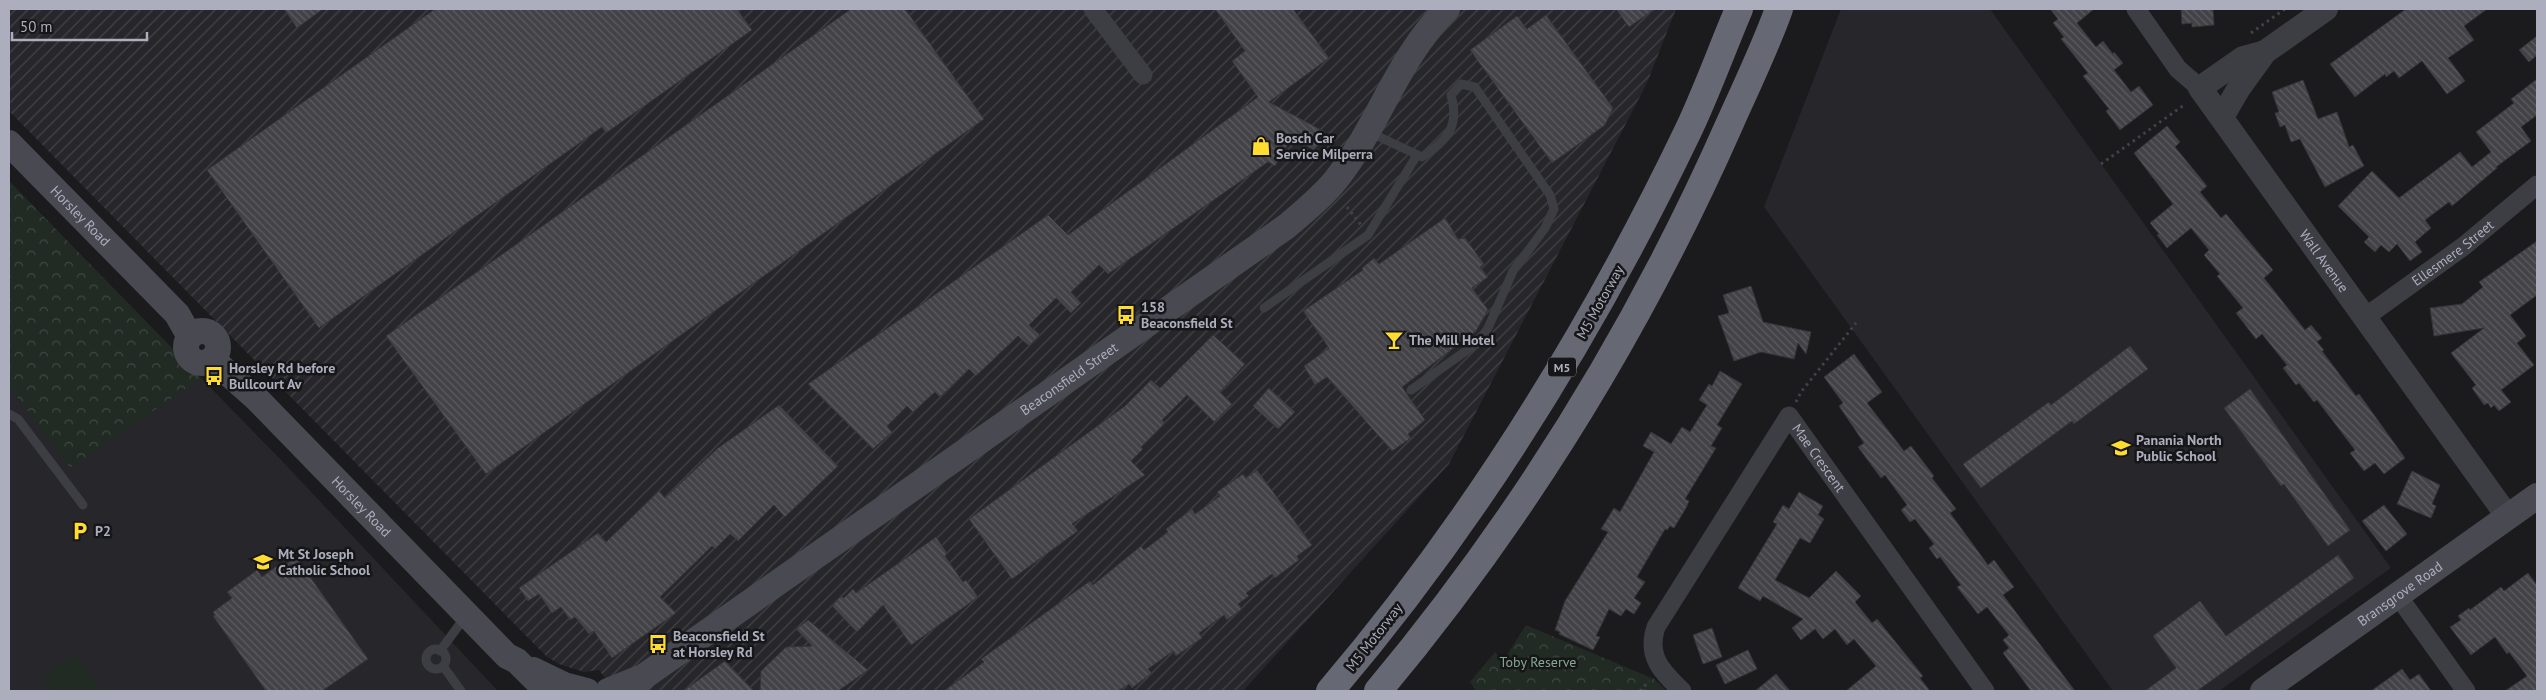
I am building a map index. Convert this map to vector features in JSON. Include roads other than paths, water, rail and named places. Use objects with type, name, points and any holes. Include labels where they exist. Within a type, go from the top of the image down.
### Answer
[{"type":"highway","name":"M5 Motorway","points":[[1330,691],[1372,642],[1458,526],[1526,426],[1586,328],[1641,227],[1689,129],[1739,9]]},
{"type":"highway","name":"M5","points":[[1378,691],[1460,587],[1512,514],[1572,421],[1614,351],[1667,255],[1712,163],[1779,9]]},
{"type":"main road","name":"Beaconsfield Street","points":[[608,691],[638,683],[1287,226],[1312,206],[1334,182],[1406,61],[1447,9]]},
{"type":"main road","name":"Horsley Road","points":[[9,143],[177,314],[190,337],[200,332],[214,336],[218,345],[212,359],[256,398],[466,614],[547,691]]},
{"type":"main road","name":"Bransgrove Road","points":[[2263,691],[2537,496]]},
{"type":"main road","name":"Horsley Road","points":[[512,659],[509,669],[529,691]]},
{"type":"main road","points":[[512,659],[552,680],[587,691]]},
{"type":"street","points":[[1093,9],[1143,75]]},
{"type":"street","name":"Wall Avenue","points":[[2136,9],[2178,69],[2200,88],[2222,117],[2508,518]]},
{"type":"street","points":[[2222,117],[2239,88],[2265,52],[2326,9]]},
{"type":"street","points":[[2200,88],[2243,58],[2265,52]]},
{"type":"street","name":"Ellesmere Street","points":[[2364,318],[2464,246],[2537,185]]},
{"type":"street","name":"Mae Crescent","points":[[1682,691],[1656,662],[1652,650],[1656,627],[1789,416],[1985,691]]},
{"type":"street","points":[[2398,596],[2466,691]]},
{"type":"lane","points":[[1366,131],[1422,157],[1440,145],[1454,125],[1455,108],[1451,95],[1461,84],[1474,87],[1550,195],[1554,209],[1545,228],[1513,271],[1488,328],[1480,341],[1411,390]]},
{"type":"lane","points":[[1264,308],[1368,235],[1417,155]]},
{"type":"lane","points":[[9,414],[18,419],[83,504]]},
{"type":"lane","points":[[443,666],[435,669],[426,662],[430,652],[440,651],[466,614]]},
{"type":"lane","points":[[440,651],[445,656],[443,666],[461,691]]},
{"type":"place","name":"Bosch Car Service Milperra","points":[[1261,146]]},
{"type":"place","name":"158 Beaconsfield St","points":[[1126,315]]},
{"type":"place","name":"The Mill Hotel","points":[[1394,340]]},
{"type":"place","name":"Horsley Rd before Bullcourt Av","points":[[214,376]]},
{"type":"place","name":"Panania North Public School","points":[[2121,448]]},
{"type":"place","name":"P2","points":[[80,531]]},
{"type":"place","name":"Mt St Joseph Catholic School","points":[[263,562]]},
{"type":"place","name":"Beaconsfield St at Horsley Rd","points":[[658,644]]},
{"type":"park label","name":"Toby Reserve","points":[[1538,662]]}]
